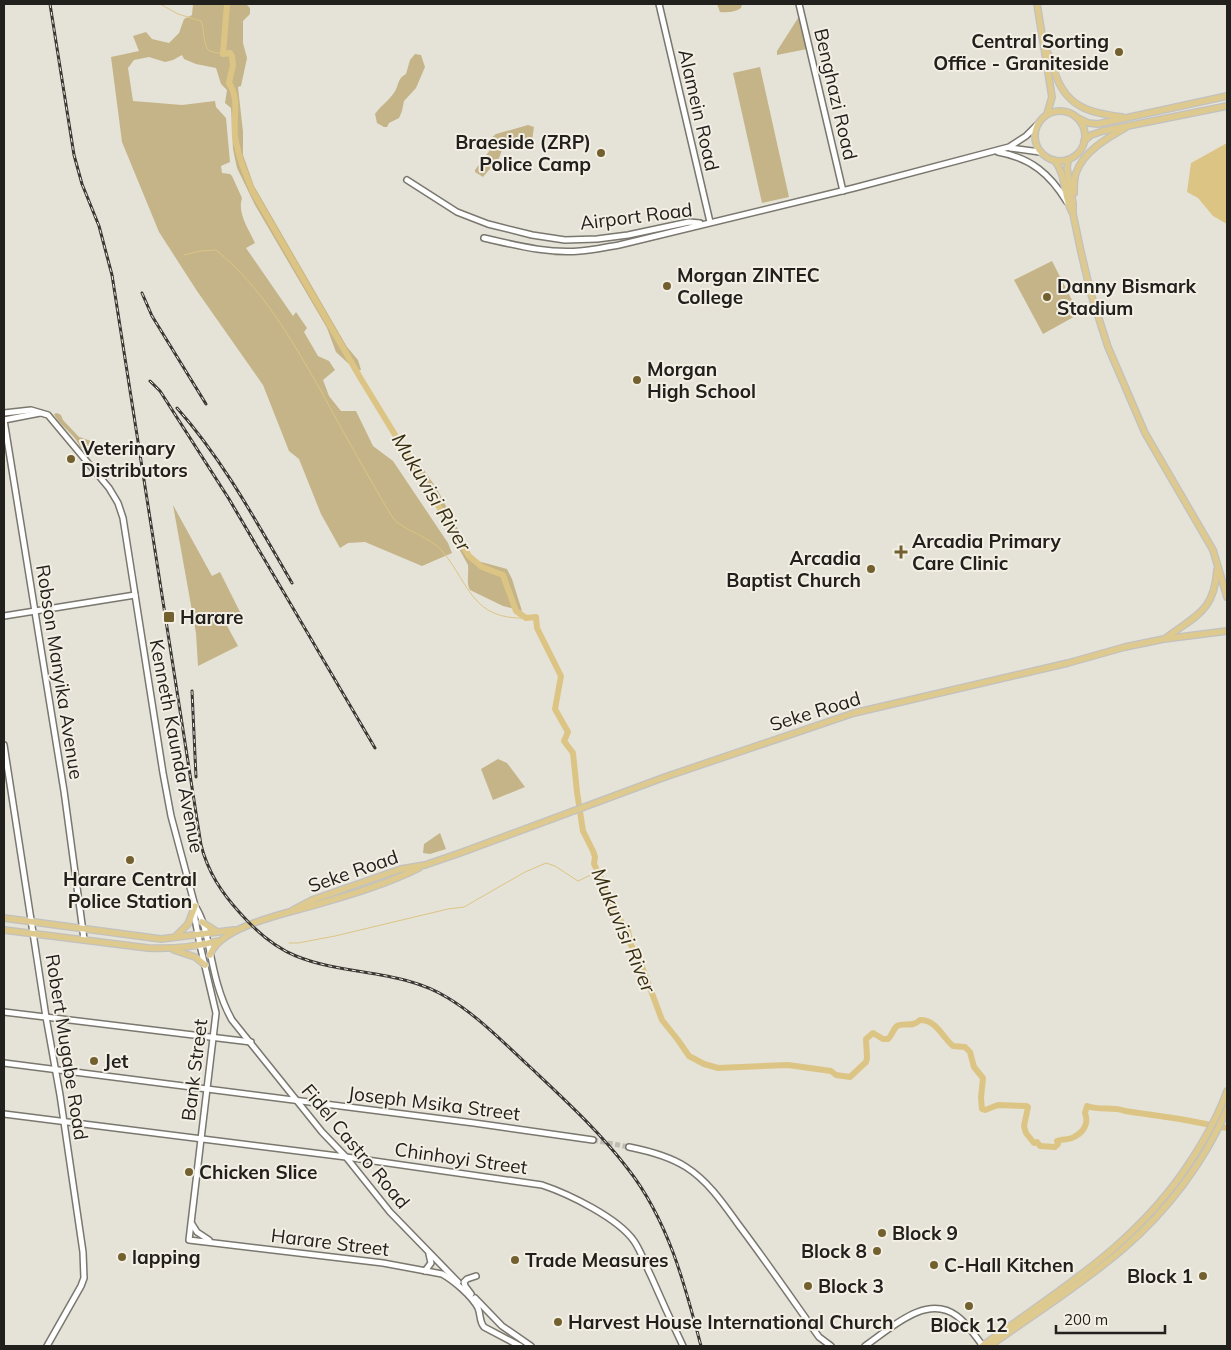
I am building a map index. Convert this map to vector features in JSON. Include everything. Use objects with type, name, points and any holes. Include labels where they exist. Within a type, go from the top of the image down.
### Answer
[{"type":"main road","points":[[1036,4],[1052,97],[1047,114],[1037,125],[1035,139],[1040,152],[1054,160],[1068,160],[1078,153],[1084,141],[1084,129],[1078,118]]},
{"type":"main road","points":[[1044,47],[1062,89],[1071,100],[1086,110],[1126,118]]},
{"type":"main road","points":[[1052,97],[1062,110],[1092,124],[1227,96]]},
{"type":"main road","points":[[1084,141],[1103,131],[1227,106]]},
{"type":"main road","points":[[1047,114],[1062,110]]},
{"type":"main road","points":[[1071,204],[1079,167],[1104,140],[1132,124]]},
{"type":"main road","points":[[1054,160],[1061,168],[1091,294],[1108,348],[1145,434],[1213,550],[1227,597]]},
{"type":"main road","points":[[1068,160],[1067,168],[1071,204]]},
{"type":"main road","points":[[1164,639],[1193,619],[1208,604],[1216,586],[1218,565]]},
{"type":"main road","name":"Seke Road","points":[[236,930],[293,910],[321,897],[401,869],[425,864],[769,740],[854,713],[1068,663],[1124,647],[1164,639],[1227,631]]},
{"type":"main road","points":[[174,938],[188,924],[195,906]]},
{"type":"main road","points":[[4,918],[160,939],[236,930]]},
{"type":"main road","points":[[202,922],[216,931]]},
{"type":"main road","points":[[4,930],[148,948],[170,949],[200,946],[220,941]]},
{"type":"main road","points":[[210,955],[213,948],[220,941],[236,930]]},
{"type":"main road","points":[[170,949],[195,957],[205,965]]},
{"type":"main road","points":[[1213,1132],[1214,1124],[1227,1091]]},
{"type":"main road","points":[[990,1346],[1094,1272],[1131,1241],[1184,1181],[1213,1132],[1221,1124],[1227,1110]]},
{"type":"main road","points":[[982,1346],[1091,1268],[1151,1217]]},
{"type":"main road","points":[[1000,1346],[1007,1334]]},
{"type":"street","name":"Alamein Road","points":[[659,4],[710,222]]},
{"type":"street","name":"Benghazi Road","points":[[799,4],[843,191]]},
{"type":"street","points":[[1009,148],[1026,136],[1037,125]]},
{"type":"street","points":[[710,222],[843,191],[1009,148],[1040,152]]},
{"type":"street","points":[[995,151],[1021,158],[1043,172],[1053,181],[1071,204]]},
{"type":"street","name":"Airport Road","points":[[407,180],[456,212],[496,226],[565,240],[628,236],[689,222],[696,224],[710,222]]},
{"type":"street","name":"Airport Road","points":[[484,238],[552,251],[580,251],[619,245],[710,222]]},
{"type":"street","points":[[4,412],[31,410],[40,413]]},
{"type":"street","points":[[4,420],[40,413]]},
{"type":"street","name":"Kenneth Kaunda Avenue","points":[[40,413],[48,414],[106,484],[118,503],[124,526],[169,808],[195,906]]},
{"type":"street","name":"Robson Manyika Avenue","points":[[4,420],[64,791],[84,939]]},
{"type":"street","points":[[4,616],[135,595]]},
{"type":"street","name":"Robert Mugabe Road","points":[[4,745],[80,1226],[84,1278],[75,1298],[47,1346]]},
{"type":"street","name":"Fidel Castro Road","points":[[195,906],[206,933],[223,1004],[232,1020],[322,1132],[346,1157],[390,1212],[495,1320],[531,1346]]},
{"type":"street","name":"Bank Street","points":[[195,906],[200,946],[216,1012],[189,1240],[214,1243]]},
{"type":"street","points":[[4,1012],[251,1042]]},
{"type":"street","name":"Joseph Msika Street","points":[[4,1063],[593,1140]]},
{"type":"street","name":"Chinhoyi Street","points":[[4,1114],[346,1157],[542,1185],[600,1212],[618,1224],[634,1241],[683,1346]]},
{"type":"street","points":[[628,1147],[651,1152],[676,1162],[700,1178],[718,1197],[753,1243],[819,1336],[831,1346]]},
{"type":"street","points":[[192,1224],[204,1238],[214,1243]]},
{"type":"street","name":"Harare Street","points":[[214,1243],[383,1263],[442,1274],[472,1300],[478,1309],[480,1317]]},
{"type":"street","points":[[425,1271],[431,1263],[429,1253]]},
{"type":"street","points":[[471,1294],[464,1282],[476,1276]]},
{"type":"street","points":[[865,1346],[914,1313],[934,1308],[948,1311],[958,1316],[982,1346]]},
{"type":"street","points":[[489,1313],[480,1317],[482,1325],[520,1346]]},
{"type":"street","points":[[488,1329],[495,1320]]},
{"type":"shaded area","points":[[193,4],[246,4],[250,8],[250,14],[243,21],[243,43],[247,58],[241,86],[238,87],[243,132],[243,155],[254,186],[347,347],[358,360],[361,370],[353,371],[350,365],[336,352],[327,328],[255,205],[237,168],[233,149],[231,108],[225,103],[227,90],[221,84],[216,68],[196,64],[184,59],[182,55],[165,62],[149,57],[134,60],[128,68],[133,101],[182,105],[215,101],[216,107],[226,118],[230,162],[221,166],[222,173],[232,176],[242,198],[242,215],[255,243],[246,248],[293,316],[296,312],[307,328],[304,332],[318,356],[329,361],[335,370],[323,380],[329,396],[341,411],[356,411],[373,446],[393,461],[448,543],[452,553],[422,566],[365,542],[348,543],[340,548],[321,514],[299,459],[289,451],[263,385],[197,291],[159,232],[122,142],[111,57],[139,51],[133,36],[146,32],[152,39],[169,43],[179,33],[184,19],[192,15]]},
{"type":"shaded area","points":[[717,4],[742,4],[741,8],[734,11],[720,12]]},
{"type":"shaded area","points":[[800,15],[807,49],[777,55],[777,51]]},
{"type":"shaded area","points":[[415,54],[421,55],[425,67],[416,88],[404,101],[399,118],[389,123],[387,127],[384,127],[377,123],[375,114],[395,91],[400,79],[406,74],[410,60]]},
{"type":"shaded area","points":[[760,67],[789,197],[762,203],[733,73]]},
{"type":"shaded area","points":[[528,125],[534,127],[532,141],[508,146],[502,150],[499,158],[483,177],[475,172],[490,150],[491,146],[488,144],[490,139],[496,134]]},
{"type":"shaded area","points":[[1227,143],[1227,224],[1213,216],[1198,198],[1187,192],[1191,163]]},
{"type":"shaded area","name":"Danny Bismark Stadium","points":[[1052,261],[1079,314],[1043,334],[1014,280]]},
{"type":"shaded area","points":[[54,414],[61,415],[63,420],[79,437],[91,441],[95,445],[93,451],[88,447],[80,448],[76,439],[57,419]]},
{"type":"shaded area","points":[[417,460],[437,489],[474,560],[507,569],[522,611],[503,606],[470,590],[468,565],[430,496],[412,470]]},
{"type":"shaded area","points":[[173,505],[212,576],[220,572],[240,612],[225,622],[238,646],[198,666],[196,633]]},
{"type":"shaded area","points":[[498,759],[507,763],[525,787],[493,800],[481,769]]},
{"type":"shaded area","points":[[440,833],[446,849],[430,854],[423,853],[424,844]]},
{"type":"waterway","points":[[160,4],[178,14],[201,21],[205,44],[209,51],[223,54]]},
{"type":"waterway","name":"Mukuvisi River","points":[[227,4],[223,54],[230,53],[232,56],[233,65],[229,83],[235,102],[235,136],[240,157],[253,192],[361,379],[469,556],[482,567],[503,575],[516,611],[526,618],[536,617],[537,628],[561,676],[555,709],[568,732],[564,741],[573,753],[583,831],[593,851],[595,857],[594,864],[605,886],[608,903],[628,931],[631,945],[641,964],[662,1020],[689,1056],[704,1064],[718,1068],[788,1065],[831,1071],[836,1075],[850,1077],[866,1062],[866,1039],[873,1033],[883,1039],[888,1039],[897,1026],[914,1024],[920,1020],[935,1026],[953,1046],[965,1047],[970,1052],[974,1067],[983,1078],[982,1109],[985,1110],[998,1105],[1028,1107],[1024,1126],[1026,1133],[1034,1143],[1037,1142],[1040,1146],[1055,1147],[1058,1144],[1057,1141],[1078,1135],[1086,1124],[1085,1113],[1087,1106],[1180,1119],[1227,1128]]},
{"type":"waterway","points":[[184,255],[216,250],[248,280],[298,351],[393,518],[438,547],[452,564],[474,598],[483,607],[508,617],[526,618]]},
{"type":"waterway","points":[[289,943],[335,936],[448,909],[464,907],[525,872],[546,863],[555,866],[578,881],[597,872]]},
{"type":"tunnel","points":[[593,1140],[629,1147]]},
{"type":"railway","points":[[50,4],[74,155],[82,184],[99,226],[112,275],[201,845],[211,873],[227,897],[246,919],[265,938],[280,948],[296,956],[334,967],[412,982],[448,998],[490,1030],[568,1103],[617,1155],[642,1189],[654,1210],[674,1254],[701,1346]]},
{"type":"railway","points":[[142,293],[152,316],[206,404]]},
{"type":"railway","points":[[150,381],[160,391],[229,499],[375,748]]},
{"type":"railway","points":[[177,408],[225,471],[292,583]]},
{"type":"railway","points":[[192,691],[196,777]]},
{"type":"place","name":"Central Sorting Office - Graniteside","points":[[1119,52]]},
{"type":"place","name":"Braeside (ZRP) Police Camp","points":[[601,153]]},
{"type":"place","name":"Morgan ZINTEC College","points":[[667,286]]},
{"type":"place","name":"Danny Bismark Stadium","points":[[1047,297]]},
{"type":"place","name":"Morgan High School","points":[[637,380]]},
{"type":"place","name":"Veterinary Distributors","points":[[71,459]]},
{"type":"place","name":"Arcadia Primary Care Clinic","points":[[901,552]]},
{"type":"place","name":"Arcadia Baptist Church","points":[[871,569]]},
{"type":"place","name":"Harare","points":[[169,617]]},
{"type":"place","name":"Harare Central Police Station","points":[[130,860]]},
{"type":"place","name":"Jet","points":[[94,1061]]},
{"type":"place","name":"Chicken Slice","points":[[189,1172]]},
{"type":"place","name":"Block 9","points":[[882,1233]]},
{"type":"place","name":"Block 8","points":[[877,1251]]},
{"type":"place","name":"lapping","points":[[122,1257]]},
{"type":"place","name":"Trade Measures","points":[[515,1260]]},
{"type":"place","name":"C-Hall Kitchen","points":[[934,1265]]},
{"type":"place","name":"Block 1","points":[[1203,1276]]},
{"type":"place","name":"Block 3","points":[[808,1286]]},
{"type":"place","name":"Block 12","points":[[969,1306]]},
{"type":"place","name":"Harvest House International Church","points":[[558,1322]]}]
